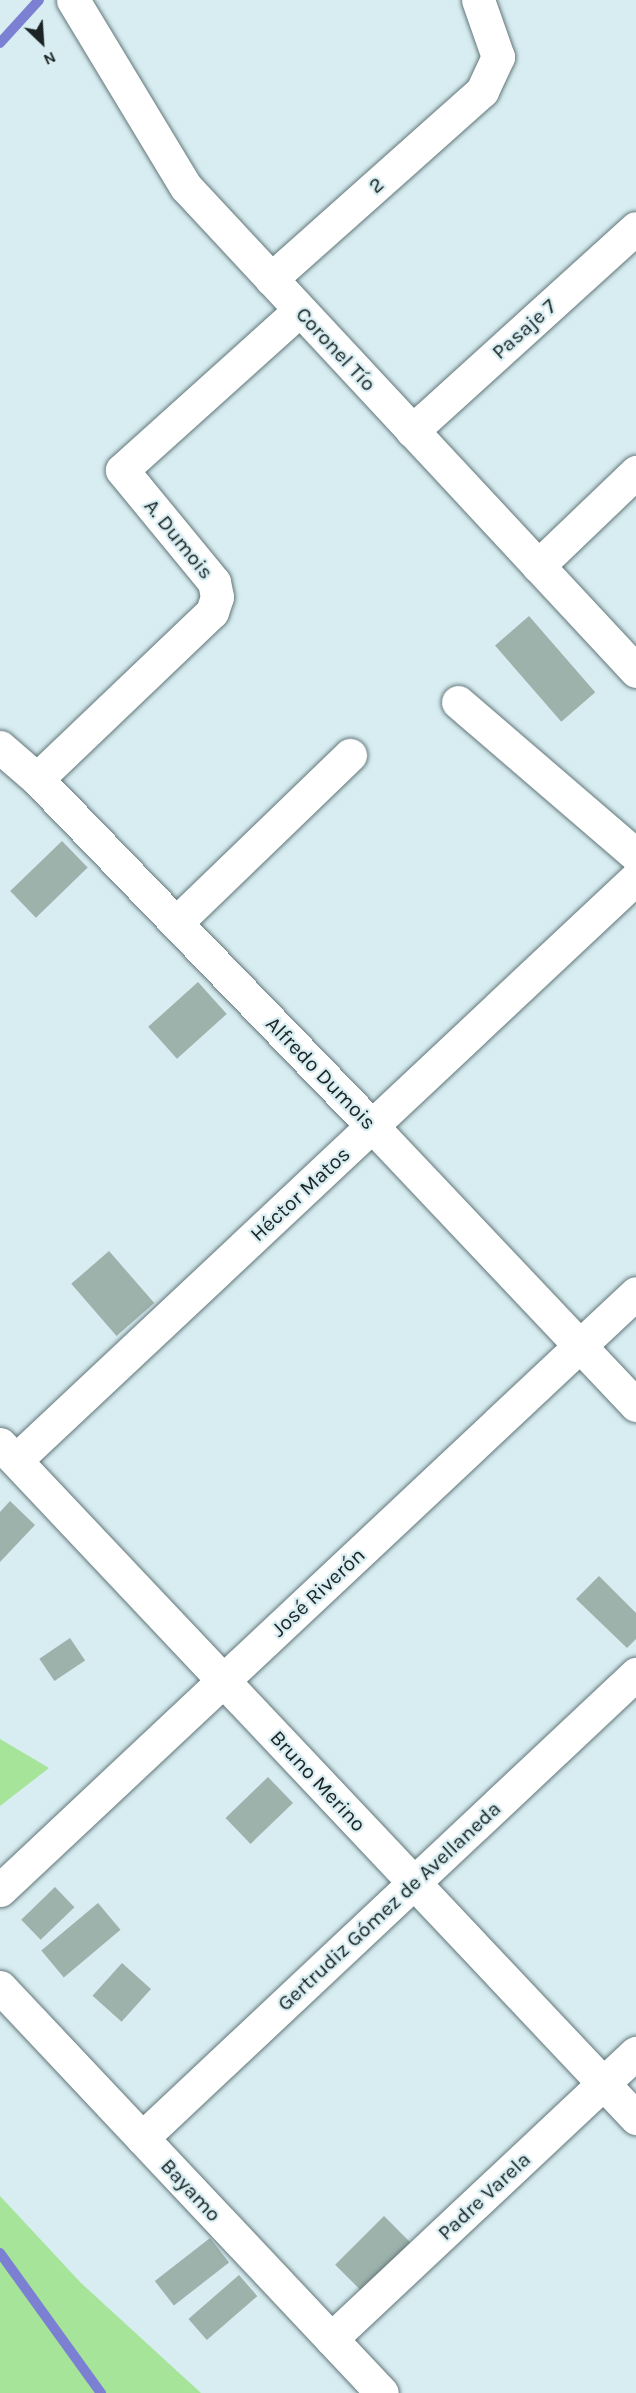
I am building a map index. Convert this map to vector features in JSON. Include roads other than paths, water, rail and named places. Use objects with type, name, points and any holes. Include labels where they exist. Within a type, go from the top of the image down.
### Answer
[{"type":"street","name":"Coronel Tío","points":[[73,0],[186,187],[636,671]]},
{"type":"street","name":"2","points":[[271,279],[482,91],[498,57],[478,0]]},
{"type":"street","name":"Pasaje 7","points":[[412,430],[636,228]]},
{"type":"street","name":"A. Dumois","points":[[37,779],[212,612],[217,597],[214,582],[122,470],[300,310]]},
{"type":"street","points":[[538,566],[636,472]]},
{"type":"street","points":[[458,702],[636,855]]},
{"type":"street","name":"Alfredo Dumois","points":[[0,747],[37,779],[372,1125],[636,1406]]},
{"type":"street","points":[[176,923],[350,755]]},
{"type":"street","name":"Héctor Matos","points":[[8,1452],[372,1125],[636,878]]},
{"type":"street","name":"José Riverón","points":[[0,1890],[636,1293]]},
{"type":"street","name":"Bruno Merino","points":[[8,1452],[636,2118]]},
{"type":"street","name":"Gertrudiz Gómez de Avellaneda","points":[[142,2138],[636,1674]]},
{"type":"street","name":"Bayamo","points":[[0,1987],[382,2393]]},
{"type":"street","name":"Padre Varela","points":[[331,2339],[636,2053]]},
{"type":"waterway","points":[[0,43],[39,0]]},
{"type":"waterway","points":[[0,2253],[101,2393]]}]
